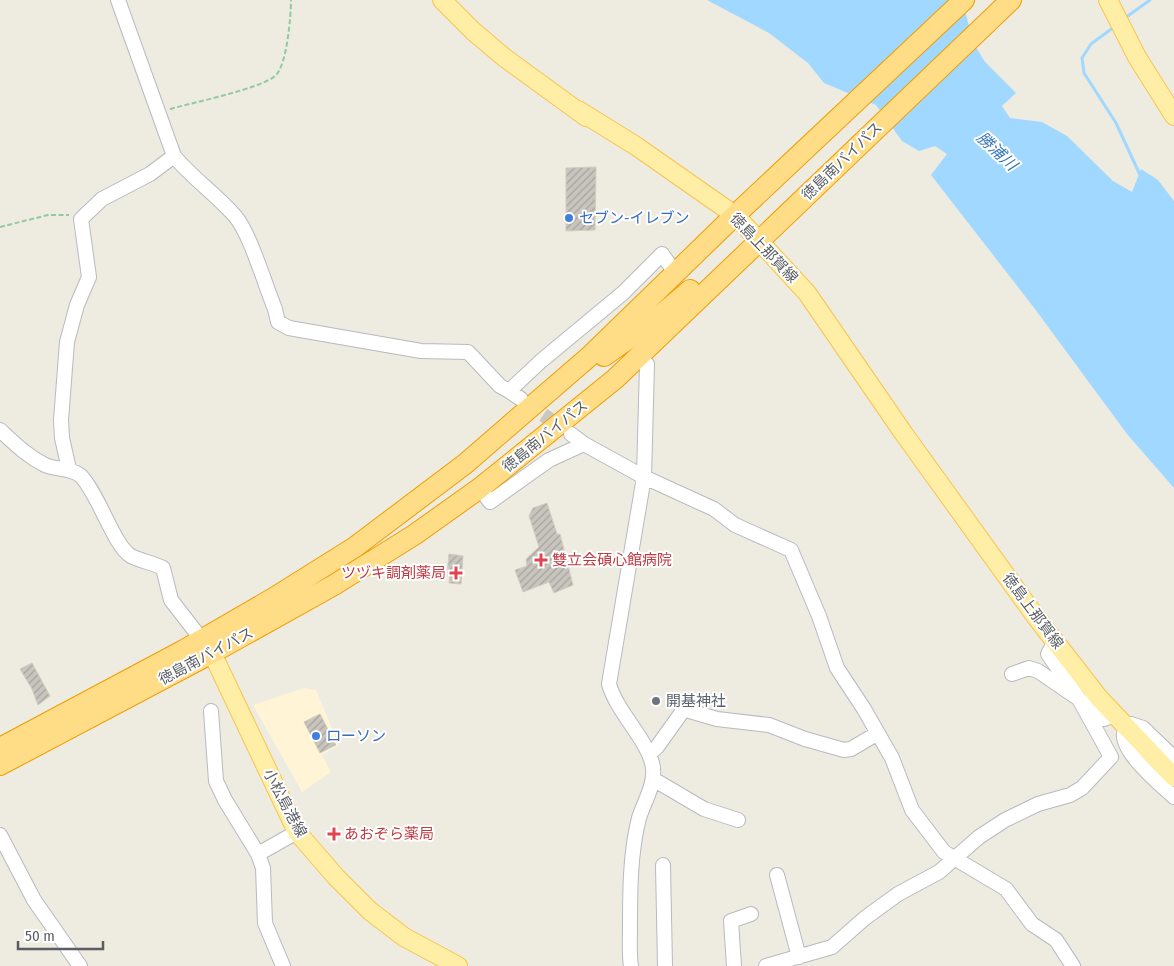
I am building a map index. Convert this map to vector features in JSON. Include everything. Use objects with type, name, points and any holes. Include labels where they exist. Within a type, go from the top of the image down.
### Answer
[{"type":"highway","name":"徳島南バイパス","points":[[0,765],[207,647],[355,547],[465,464],[558,385],[964,0]]},
{"type":"highway","name":"徳島南バイパス","points":[[0,748],[334,585],[414,535],[480,488],[615,379],[756,238],[1011,0]]},
{"type":"highway","points":[[558,385],[596,362],[656,319],[756,238]]},
{"type":"main road","name":"徳島上那賀線","points":[[442,0],[473,31],[505,58],[578,110],[636,146],[737,215],[807,294],[904,434],[1055,641],[1120,721],[1174,777]]},
{"type":"main road","points":[[1108,0],[1137,57],[1174,116]]},
{"type":"main road","name":"小松島港線","points":[[207,647],[297,832],[336,877],[370,912],[404,937],[458,966]]},
{"type":"street","points":[[118,0],[174,156],[185,170],[235,216],[243,229],[275,309],[278,322],[289,328],[421,351],[468,352],[500,386],[521,399]]},
{"type":"street","points":[[1156,87],[1168,91],[1174,98]]},
{"type":"street","points":[[69,469],[62,438],[61,420],[68,342],[77,305],[89,277],[81,219],[102,198],[150,174],[174,156]]},
{"type":"street","points":[[509,391],[623,293],[662,254],[676,274]]},
{"type":"street","points":[[631,966],[630,920],[634,843],[639,818],[653,779],[653,766],[648,754],[612,696],[609,684],[644,477],[647,364]]},
{"type":"street","points":[[0,430],[26,454],[47,466],[69,469],[79,474],[93,491],[122,548],[131,556],[163,568],[171,600],[207,647]]},
{"type":"street","points":[[571,434],[584,444],[644,477],[714,510],[735,525],[791,550],[838,668],[892,758],[912,810],[944,852],[1006,889],[1032,924],[1056,940],[1073,966]]},
{"type":"street","points":[[480,488],[490,502],[549,460],[584,444]]},
{"type":"street","points":[[767,966],[832,947],[865,918],[898,894],[924,881],[979,837],[1005,820],[1026,808],[1070,795],[1082,788],[1111,757],[1079,699],[1048,654],[1055,641]]},
{"type":"street","points":[[1012,674],[1028,668],[1038,671],[1104,719],[1120,721],[1143,728],[1174,758]]},
{"type":"street","points":[[648,754],[657,746],[682,712],[686,710],[717,719],[769,725],[805,740],[844,750],[851,749],[878,733]]},
{"type":"street","points":[[211,711],[216,781],[225,800],[258,854],[263,868],[265,923],[283,966]]},
{"type":"street","points":[[1120,721],[1125,745],[1174,798]]},
{"type":"street","points":[[653,779],[704,809],[738,820]]},
{"type":"street","points":[[258,854],[297,832]]},
{"type":"street","points":[[0,835],[34,900],[80,966]]},
{"type":"street","points":[[663,865],[665,966]]},
{"type":"street","points":[[777,875],[798,957]]},
{"type":"street","points":[[734,966],[731,921],[751,914]]},
{"type":"path","points":[[158,112],[260,84],[276,75],[283,62],[291,0]]},
{"type":"path","points":[[0,227],[48,215],[63,214],[81,219]]},
{"type":"shaded area","points":[[304,688],[316,690],[339,745],[322,755],[331,772],[302,792],[253,705]]},
{"type":"water","name":"勝浦川","points":[[707,0],[947,0],[965,11],[974,44],[985,62],[1016,93],[1002,106],[1010,118],[1042,122],[1067,136],[1113,181],[1132,192],[1141,169],[1158,180],[1174,201],[1174,488],[1127,434],[1035,309],[931,175],[947,154],[935,146],[919,151],[902,141],[876,105],[824,83],[808,63],[769,33]]},
{"type":"building","points":[[596,167],[595,230],[566,231],[566,168]]},
{"type":"building","points":[[547,503],[557,534],[560,534],[573,585],[554,593],[549,582],[523,592],[515,570],[527,566],[526,559],[539,547],[529,516],[533,508]]},
{"type":"building","points":[[449,554],[463,556],[461,584],[449,583],[450,576],[447,576]]},
{"type":"building","points":[[32,663],[50,696],[38,705],[32,689],[20,669]]},
{"type":"building","points":[[320,714],[336,745],[320,753],[304,722]]},
{"type":"waterway","points":[[1125,18],[1150,0]]},
{"type":"waterway","points":[[1114,27],[1091,44],[1082,58],[1084,73],[1116,123],[1141,177]]},
{"type":"tunnel","points":[[526,403],[564,429]]},
{"type":"place","name":"セブン-イレブン","points":[[569,218]]},
{"type":"place","name":"雙立会碩心館病院","points":[[541,560]]},
{"type":"place","name":"ツヅキ調剤薬局","points":[[456,573]]},
{"type":"place","name":"開基神社","points":[[656,701]]},
{"type":"place","name":"ローソン","points":[[316,736]]},
{"type":"place","name":"あおぞら薬局","points":[[334,834]]}]
